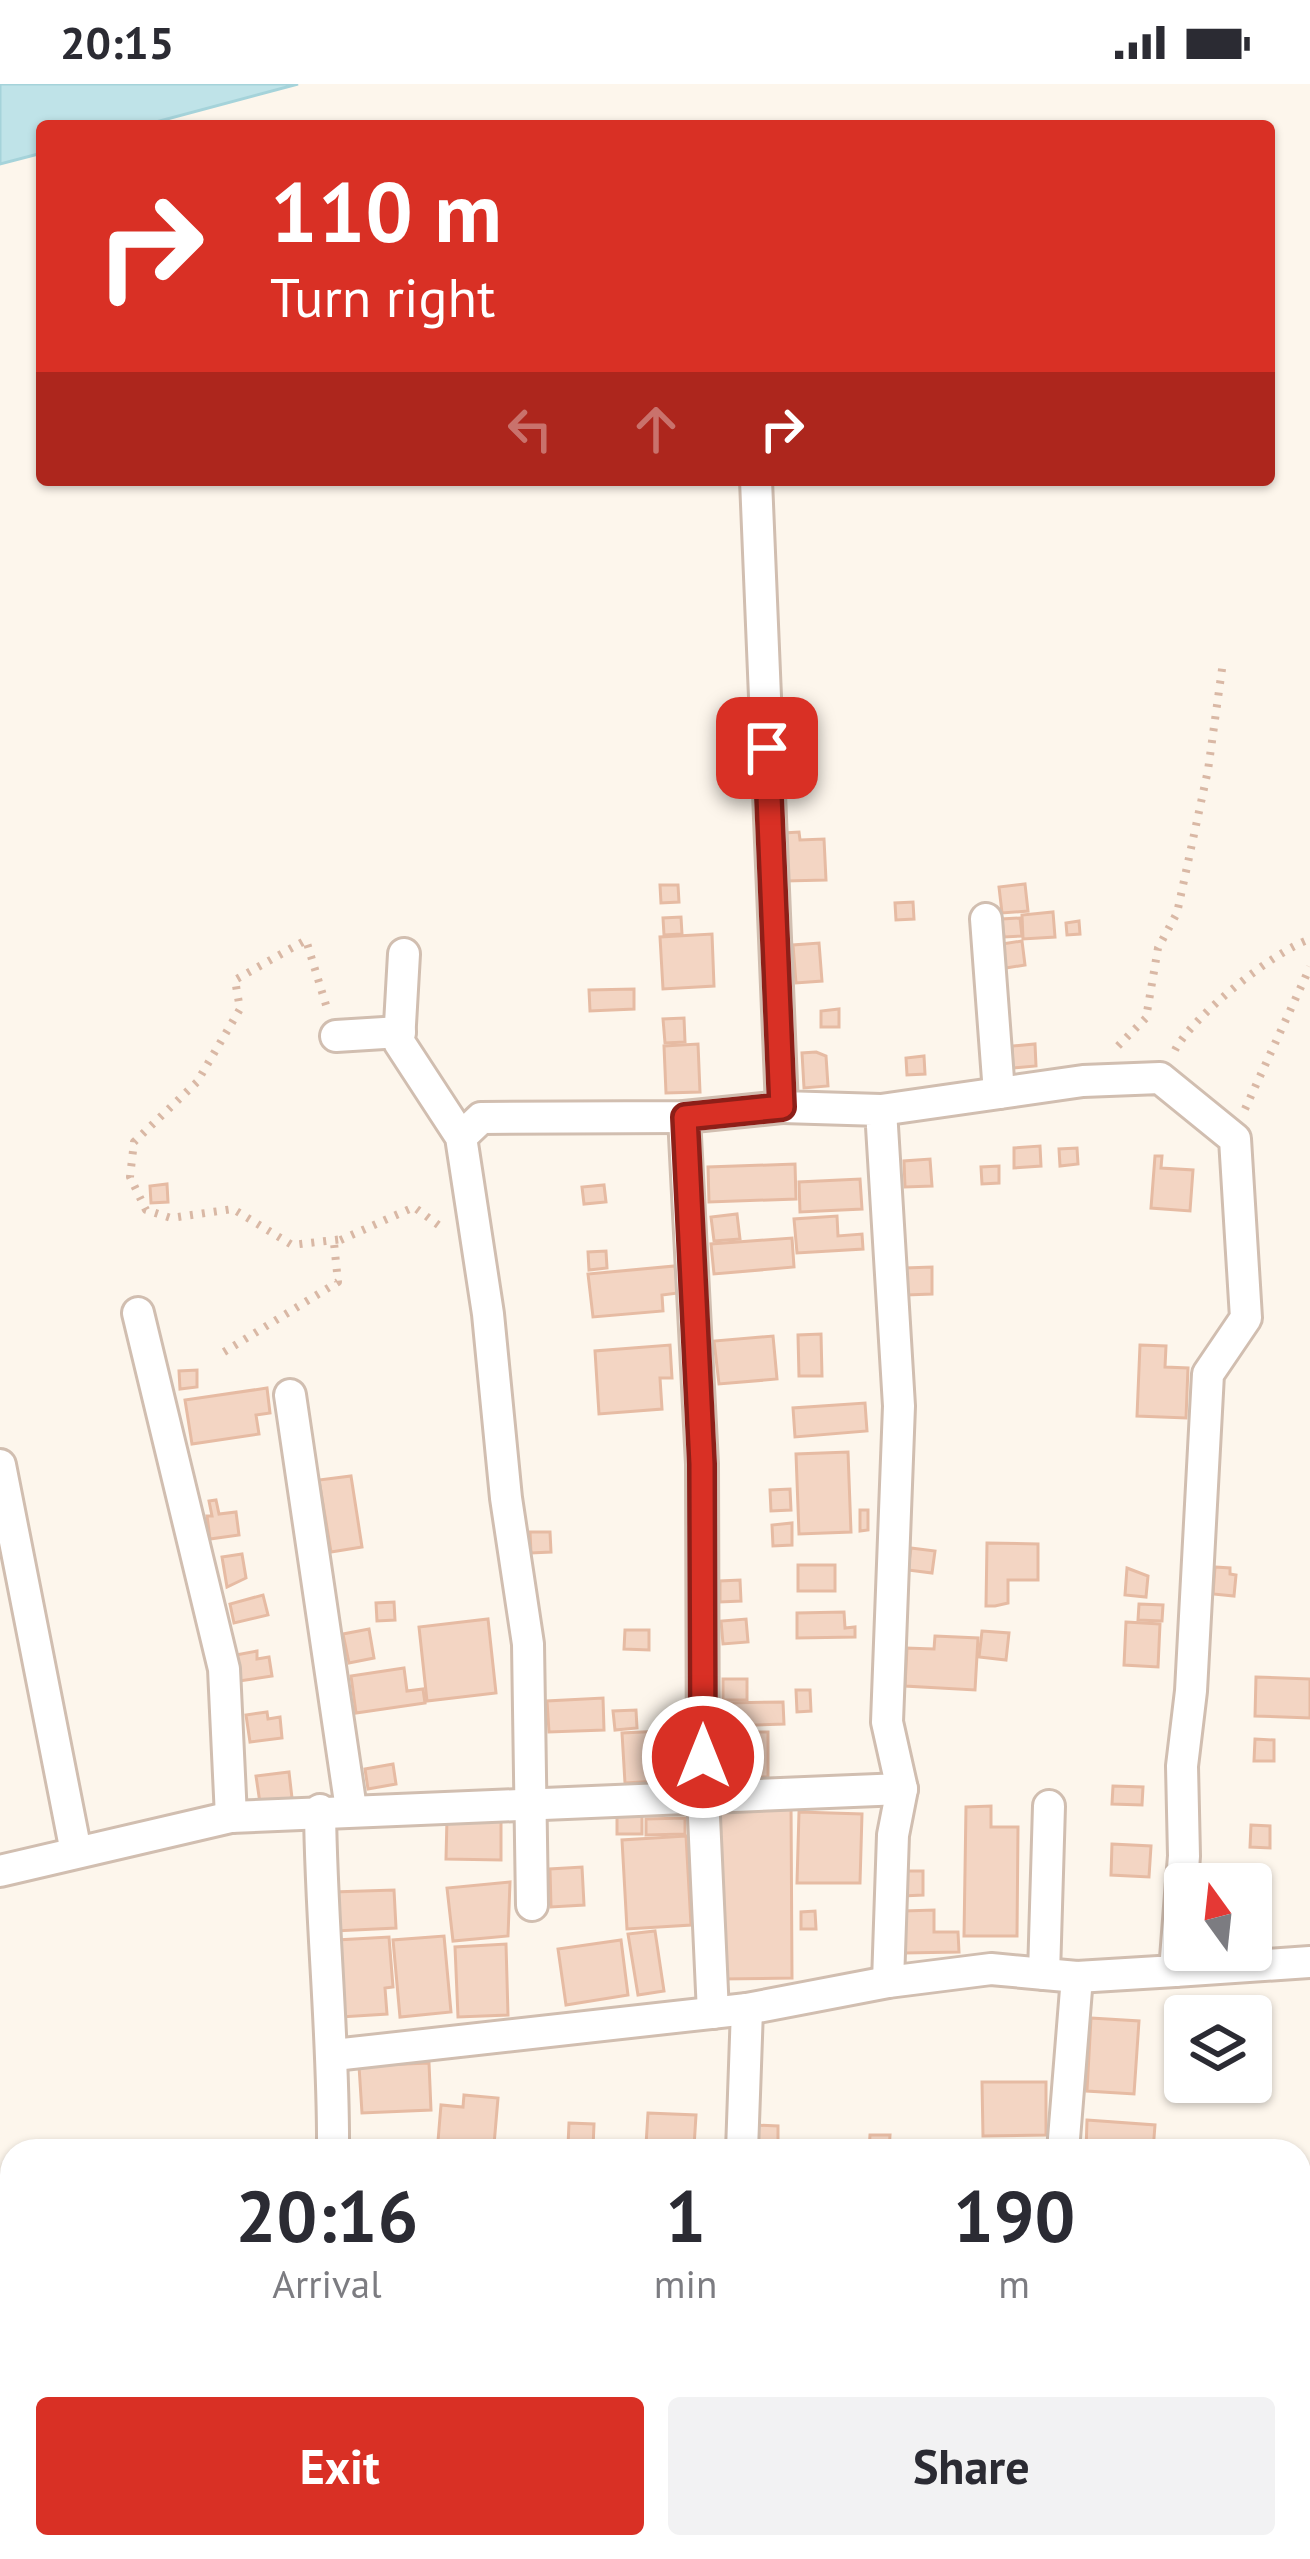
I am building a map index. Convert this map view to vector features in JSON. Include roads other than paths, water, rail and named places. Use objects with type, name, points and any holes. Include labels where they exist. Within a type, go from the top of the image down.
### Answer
[{"type":"street","points":[[756,486],[782,1107]]},
{"type":"street","points":[[986,919],[999,1093]]},
{"type":"street","points":[[404,954],[399,1042],[461,1137],[528,1644],[532,1905]]},
{"type":"street","points":[[336,1036],[400,1032]]},
{"type":"street","points":[[461,1137],[481,1118],[685,1117],[782,1107],[881,1110],[1082,1081],[1160,1078],[1235,1139],[1246,1318],[1208,1374],[1191,1690],[1182,1766],[1183,1863]]},
{"type":"street","points":[[881,1110],[899,1406],[887,1722],[902,1789],[893,1834],[888,1982]]},
{"type":"street","points":[[685,1117],[702,1464],[703,1795],[713,2013]]},
{"type":"street","points":[[138,1313],[224,1669],[231,1817]]},
{"type":"street","points":[[290,1395],[336,1809],[321,1915],[334,2055],[333,2139]]},
{"type":"street","points":[[0,1465],[76,1852]]},
{"type":"street","points":[[0,1871],[231,1817],[336,1809],[902,1789]]},
{"type":"street","points":[[1044,1974],[1049,1806]]},
{"type":"street","points":[[1272,1965],[1310,1963]]},
{"type":"street","points":[[334,2055],[747,2009],[888,1982],[991,1970],[1077,1976],[1164,1971]]},
{"type":"street","points":[[1065,2139],[1077,1976]]},
{"type":"street","points":[[742,2139],[747,2009]]},
{"type":"water","points":[[0,84],[298,84],[163,120],[36,120],[36,155],[0,164]]}]
